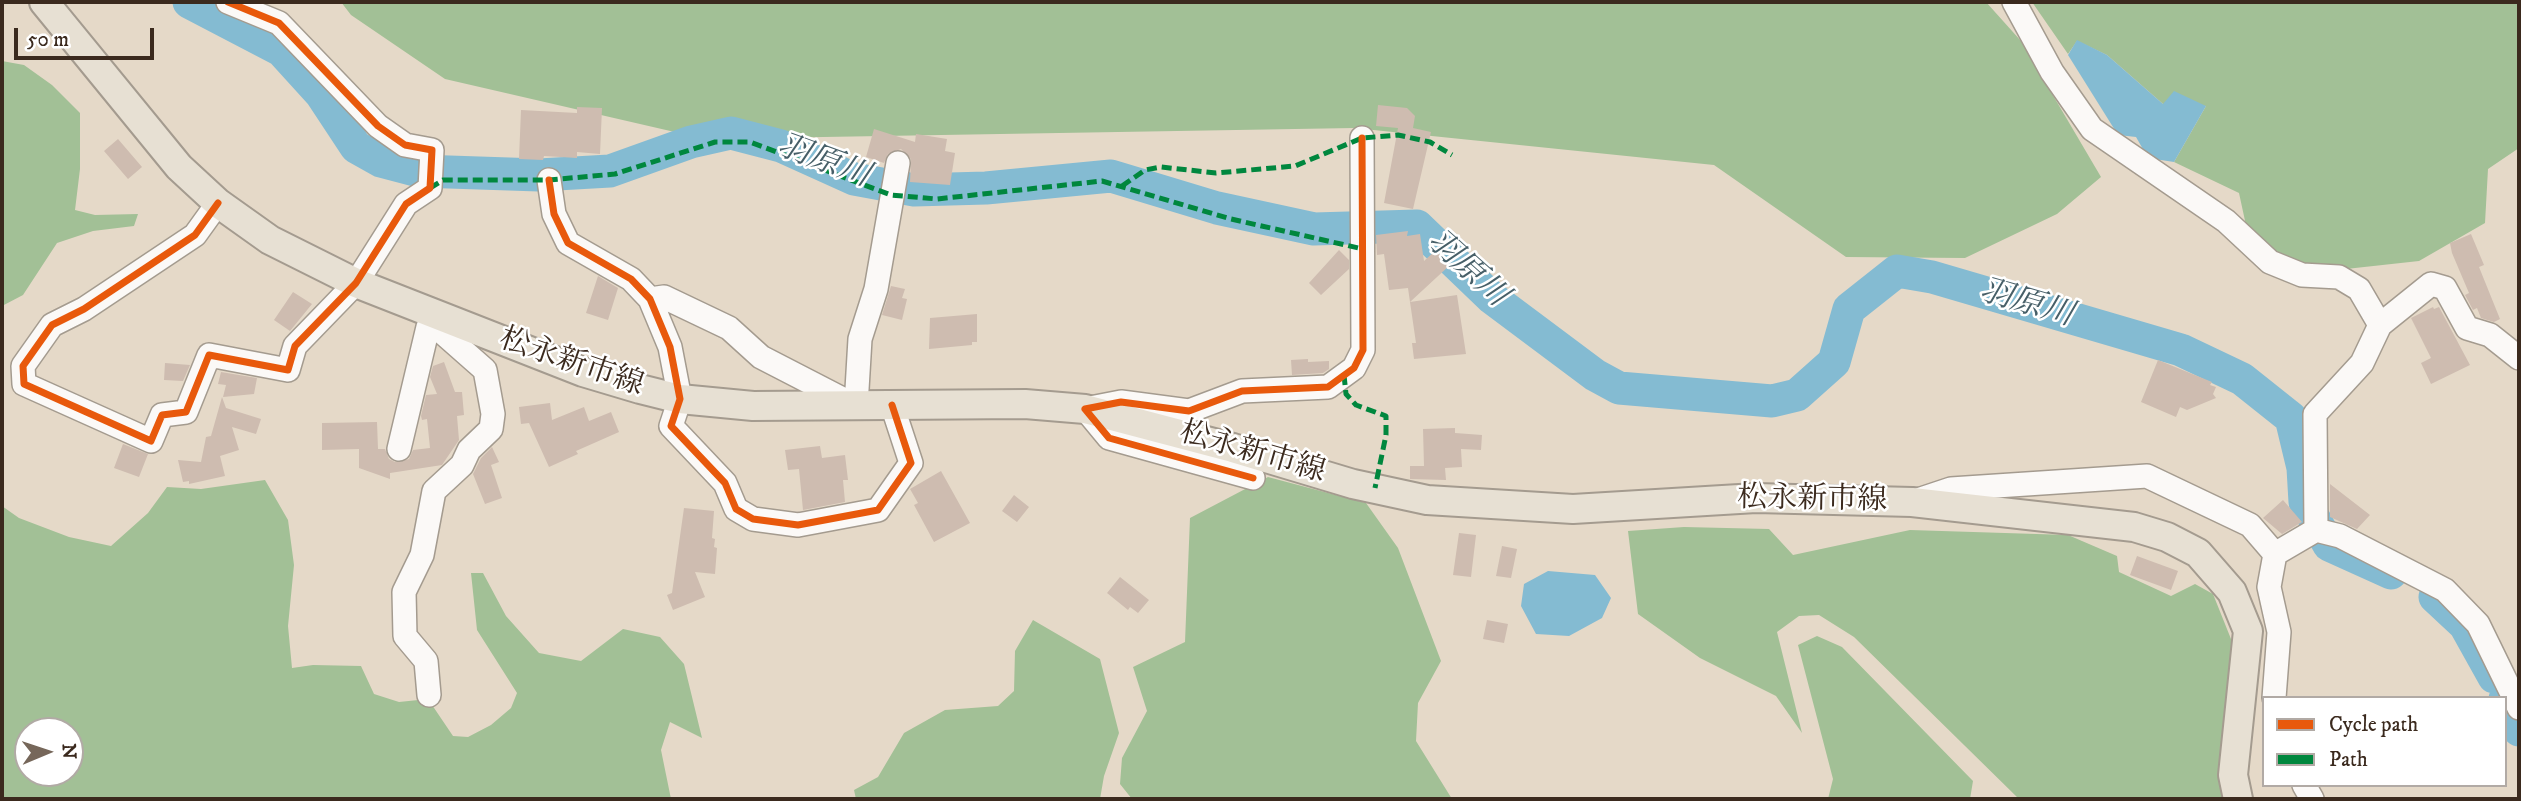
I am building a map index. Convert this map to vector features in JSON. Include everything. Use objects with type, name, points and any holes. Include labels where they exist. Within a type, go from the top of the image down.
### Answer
[{"type":"main road","name":"松永新市線","points":[[44,2],[179,167],[218,203],[270,240],[356,283],[583,372],[680,399],[753,406],[1025,404],[1085,409],[1207,440],[1353,484],[1427,500],[1573,509],[1756,498],[1912,502],[2134,527],[2167,537],[2198,553],[2232,592],[2248,631],[2233,775],[2238,799]]},
{"type":"street","points":[[218,203],[195,235],[84,309],[52,325],[23,366],[24,384],[150,441],[162,415],[186,412],[208,355],[288,370],[295,346],[356,283],[406,204],[430,188],[432,150],[405,145],[378,127],[279,23],[228,2]]},
{"type":"street","points":[[2014,2],[2052,72],[2092,129],[2226,221],[2270,261],[2302,275],[2339,277],[2359,289],[2380,325]]},
{"type":"street","points":[[1253,478],[1108,439],[1085,409],[1121,402],[1189,411],[1242,391],[1328,387],[1354,368],[1363,350],[1362,138]]},
{"type":"street","points":[[650,299],[664,297],[729,328],[761,358],[856,406],[860,340],[876,289],[898,163]]},
{"type":"street","points":[[549,180],[554,214],[568,243],[631,279],[650,299],[670,347],[680,399],[671,426],[725,483],[736,509],[753,519],[798,525],[878,510],[911,463],[892,405]]},
{"type":"street","points":[[2316,530],[2315,414],[2362,363],[2380,325],[2431,284],[2445,288],[2467,328],[2490,335],[2519,359]]},
{"type":"street","points":[[399,449],[428,327],[438,315]]},
{"type":"street","points":[[429,695],[425,661],[405,636],[404,592],[422,555],[434,491],[462,465],[469,450],[491,429],[492,414],[485,370],[443,333],[438,315]]},
{"type":"street","points":[[1912,502],[1951,489],[2147,476],[2250,526],[2275,554]]},
{"type":"street","points":[[2274,696],[2279,632],[2269,587],[2275,554],[2316,530],[2340,536],[2445,590],[2479,624],[2519,708]]},
{"type":"green space","points":[[341,2],[1986,2],[2021,41],[2101,177],[2057,214],[1965,258],[1846,257],[1714,165],[1354,128],[705,139],[445,79],[351,15]]},
{"type":"green space","points":[[2032,2],[2519,2],[2519,148],[2488,169],[2485,223],[2419,261],[2346,269],[2282,261],[2247,230],[2239,193],[2174,162],[2206,106],[2163,104],[2107,55],[2077,41],[2068,54]]},
{"type":"green space","points":[[2,61],[24,65],[52,85],[80,113],[80,169],[75,210],[95,215],[138,214],[134,226],[93,231],[57,243],[23,295],[2,306]]},
{"type":"green space","points":[[1268,477],[1366,503],[1398,548],[1441,661],[1418,703],[1416,741],[1452,799],[1132,799],[1120,784],[1122,758],[1147,711],[1133,667],[1185,642],[1190,518]]},
{"type":"green space","points":[[265,480],[288,520],[294,565],[288,626],[292,668],[313,665],[361,666],[374,694],[399,702],[428,699],[453,736],[468,737],[491,725],[511,708],[517,693],[477,630],[471,573],[483,573],[506,616],[539,653],[581,661],[623,629],[660,637],[684,664],[702,738],[670,722],[661,750],[671,799],[2,799],[2,506],[19,518],[69,537],[111,546],[148,513],[167,487],[201,489]]},
{"type":"green space","points":[[1684,527],[1769,529],[1793,555],[1910,530],[2068,535],[2117,556],[2119,572],[2171,596],[2195,584],[2213,594],[2233,644],[2224,799],[2019,799],[1854,637],[1819,615],[1799,616],[1777,632],[1802,733],[1776,696],[1700,658],[1638,614],[1628,531]]},
{"type":"green space","points":[[1033,620],[1100,659],[1119,733],[1104,776],[1100,799],[856,799],[854,790],[878,777],[904,733],[945,710],[998,706],[1014,691],[1015,651]]},
{"type":"green space","points":[[1817,636],[1842,647],[1973,781],[1970,799],[1828,799],[1833,779],[1798,645]]},
{"type":"water","points":[[2077,40],[2107,55],[2163,104],[2174,91],[2206,106],[2174,162],[2148,158],[2136,137],[2118,135],[2068,55]]},
{"type":"water","points":[[1548,571],[1595,575],[1611,598],[1602,618],[1569,636],[1536,634],[1521,606],[1524,584]]},
{"type":"building","points":[[1378,105],[1407,108],[1415,116],[1413,128],[1431,132],[1413,209],[1384,203],[1398,128],[1376,126]]},
{"type":"building","points":[[577,107],[602,108],[600,154],[577,152],[577,158],[544,156],[543,160],[519,159],[521,110],[577,113]]},
{"type":"building","points":[[874,129],[915,142],[916,134],[947,139],[945,151],[955,153],[950,185],[910,182],[911,159],[901,149],[888,154],[884,163],[866,157]]},
{"type":"building","points":[[118,139],[142,167],[128,179],[104,151]]},
{"type":"building","points":[[1408,231],[1407,236],[1420,234],[1424,261],[1436,250],[1450,265],[1410,302],[1408,288],[1389,290],[1384,254],[1377,255],[1376,235]]},
{"type":"building","points":[[2471,234],[2484,265],[2479,267],[2500,319],[2494,322],[2481,318],[2477,308],[2473,310],[2465,295],[2469,293],[2452,253],[2450,243]]},
{"type":"building","points":[[1339,250],[1349,260],[1349,269],[1321,295],[1309,283]]},
{"type":"building","points":[[598,276],[618,288],[608,320],[586,313]]},
{"type":"building","points":[[891,286],[905,289],[902,298],[907,299],[902,320],[882,315]]},
{"type":"building","points":[[293,292],[312,304],[290,331],[274,320]]},
{"type":"building","points":[[1457,295],[1466,354],[1414,359],[1412,343],[1416,343],[1410,302]]},
{"type":"building","points":[[2433,307],[2439,307],[2470,365],[2431,384],[2421,363],[2431,358],[2411,318]]},
{"type":"building","points":[[977,314],[977,342],[972,342],[972,345],[929,349],[930,318]]},
{"type":"building","points":[[1308,359],[1308,362],[1329,361],[1329,369],[1323,373],[1292,375],[1291,360]]},
{"type":"building","points":[[2158,360],[2212,382],[2210,385],[2216,387],[2213,394],[2216,398],[2187,410],[2180,407],[2176,417],[2141,402]]},
{"type":"building","points":[[444,362],[455,392],[462,392],[464,415],[457,416],[459,440],[442,465],[390,473],[390,479],[359,468],[359,449],[322,450],[322,423],[377,422],[378,449],[385,449],[389,459],[395,462],[409,459],[413,450],[430,448],[427,419],[422,420],[421,416],[426,395],[437,394],[430,377],[433,366]]},
{"type":"building","points":[[165,363],[190,365],[183,381],[164,380]]},
{"type":"building","points":[[221,372],[257,378],[254,394],[223,397],[226,385],[218,384]]},
{"type":"building","points":[[222,397],[226,408],[261,419],[256,434],[232,427],[239,450],[220,456],[225,476],[189,484],[189,481],[183,482],[178,460],[201,462],[206,437],[211,436]]},
{"type":"building","points":[[550,403],[552,420],[584,407],[589,421],[611,412],[619,432],[576,451],[578,454],[549,467],[529,423],[521,424],[519,407]]},
{"type":"building","points":[[1455,428],[1455,433],[1482,435],[1481,450],[1461,449],[1462,467],[1445,468],[1446,480],[1410,479],[1410,466],[1424,466],[1423,429]]},
{"type":"building","points":[[123,444],[148,454],[139,477],[114,468]]},
{"type":"building","points":[[820,446],[822,458],[845,455],[848,480],[843,480],[845,502],[803,510],[799,469],[788,470],[785,450]]},
{"type":"building","points":[[492,447],[499,462],[491,465],[502,498],[485,504],[473,474],[481,458]]},
{"type":"building","points":[[941,471],[970,523],[934,542],[914,505],[918,503],[910,489]]},
{"type":"building","points":[[2330,484],[2370,515],[2357,529],[2330,517]]},
{"type":"building","points":[[1014,495],[1029,507],[1017,522],[1002,511]]},
{"type":"building","points":[[2283,500],[2302,522],[2282,534],[2263,518]]},
{"type":"building","points":[[684,508],[714,511],[712,538],[715,539],[714,547],[717,548],[715,574],[695,572],[705,597],[673,610],[667,595],[672,593]]},
{"type":"building","points":[[1459,533],[1476,535],[1471,577],[1453,575]]},
{"type":"building","points":[[1502,546],[1517,549],[1511,578],[1496,576]]},
{"type":"building","points":[[2137,556],[2178,571],[2171,590],[2130,575]]},
{"type":"building","points":[[1120,577],[1149,600],[1138,613],[1130,607],[1128,610],[1107,593]]},
{"type":"building","points":[[1487,620],[1508,624],[1504,643],[1483,639]]},
{"type":"waterway","name":"羽原川","points":[[189,2],[281,50],[321,94],[356,147],[381,161],[419,171],[539,175],[610,171],[691,142],[731,133],[781,146],[854,179],[914,190],[986,188],[1111,176],[1217,208],[1314,229],[1417,226],[1492,298],[1595,375],[1619,388],[1772,401],[1797,395],[1834,362],[1849,309],[1897,271],[1932,277],[2181,350],[2242,379],[2291,418],[2303,468],[2305,502],[2329,545],[2391,573]]},
{"type":"waterway","name":"羽原川","points":[[2435,597],[2465,625],[2494,677]]},
{"type":"waterway","name":"羽原川","points":[[2507,703],[2519,730]]},
{"type":"marked path","points":[[1122,186],[1145,170],[1161,167],[1216,173],[1295,166],[1362,138],[1398,135],[1430,142],[1452,155]]},
{"type":"marked path","points":[[430,188],[443,180],[549,180],[615,174],[715,142],[750,142],[891,195],[937,199],[1102,181],[1231,219],[1363,249]]},
{"type":"marked path","points":[[1344,375],[1346,394],[1356,405],[1386,416],[1386,435],[1375,488]]},
{"type":"cycle path","points":[[218,203],[195,235],[84,309],[52,325],[23,366],[24,384],[151,441],[162,415],[186,412],[209,355],[288,370],[295,346],[356,283],[406,204],[430,188],[432,150],[405,145],[378,126],[279,23],[228,2]]},
{"type":"cycle path","points":[[1253,478],[1109,438],[1085,409],[1121,402],[1189,411],[1242,391],[1328,387],[1354,368],[1363,350],[1362,138]]},
{"type":"cycle path","points":[[549,180],[554,214],[568,243],[631,279],[650,299],[670,347],[680,399],[671,426],[725,483],[736,509],[753,519],[798,525],[878,510],[911,463],[892,405]]}]
